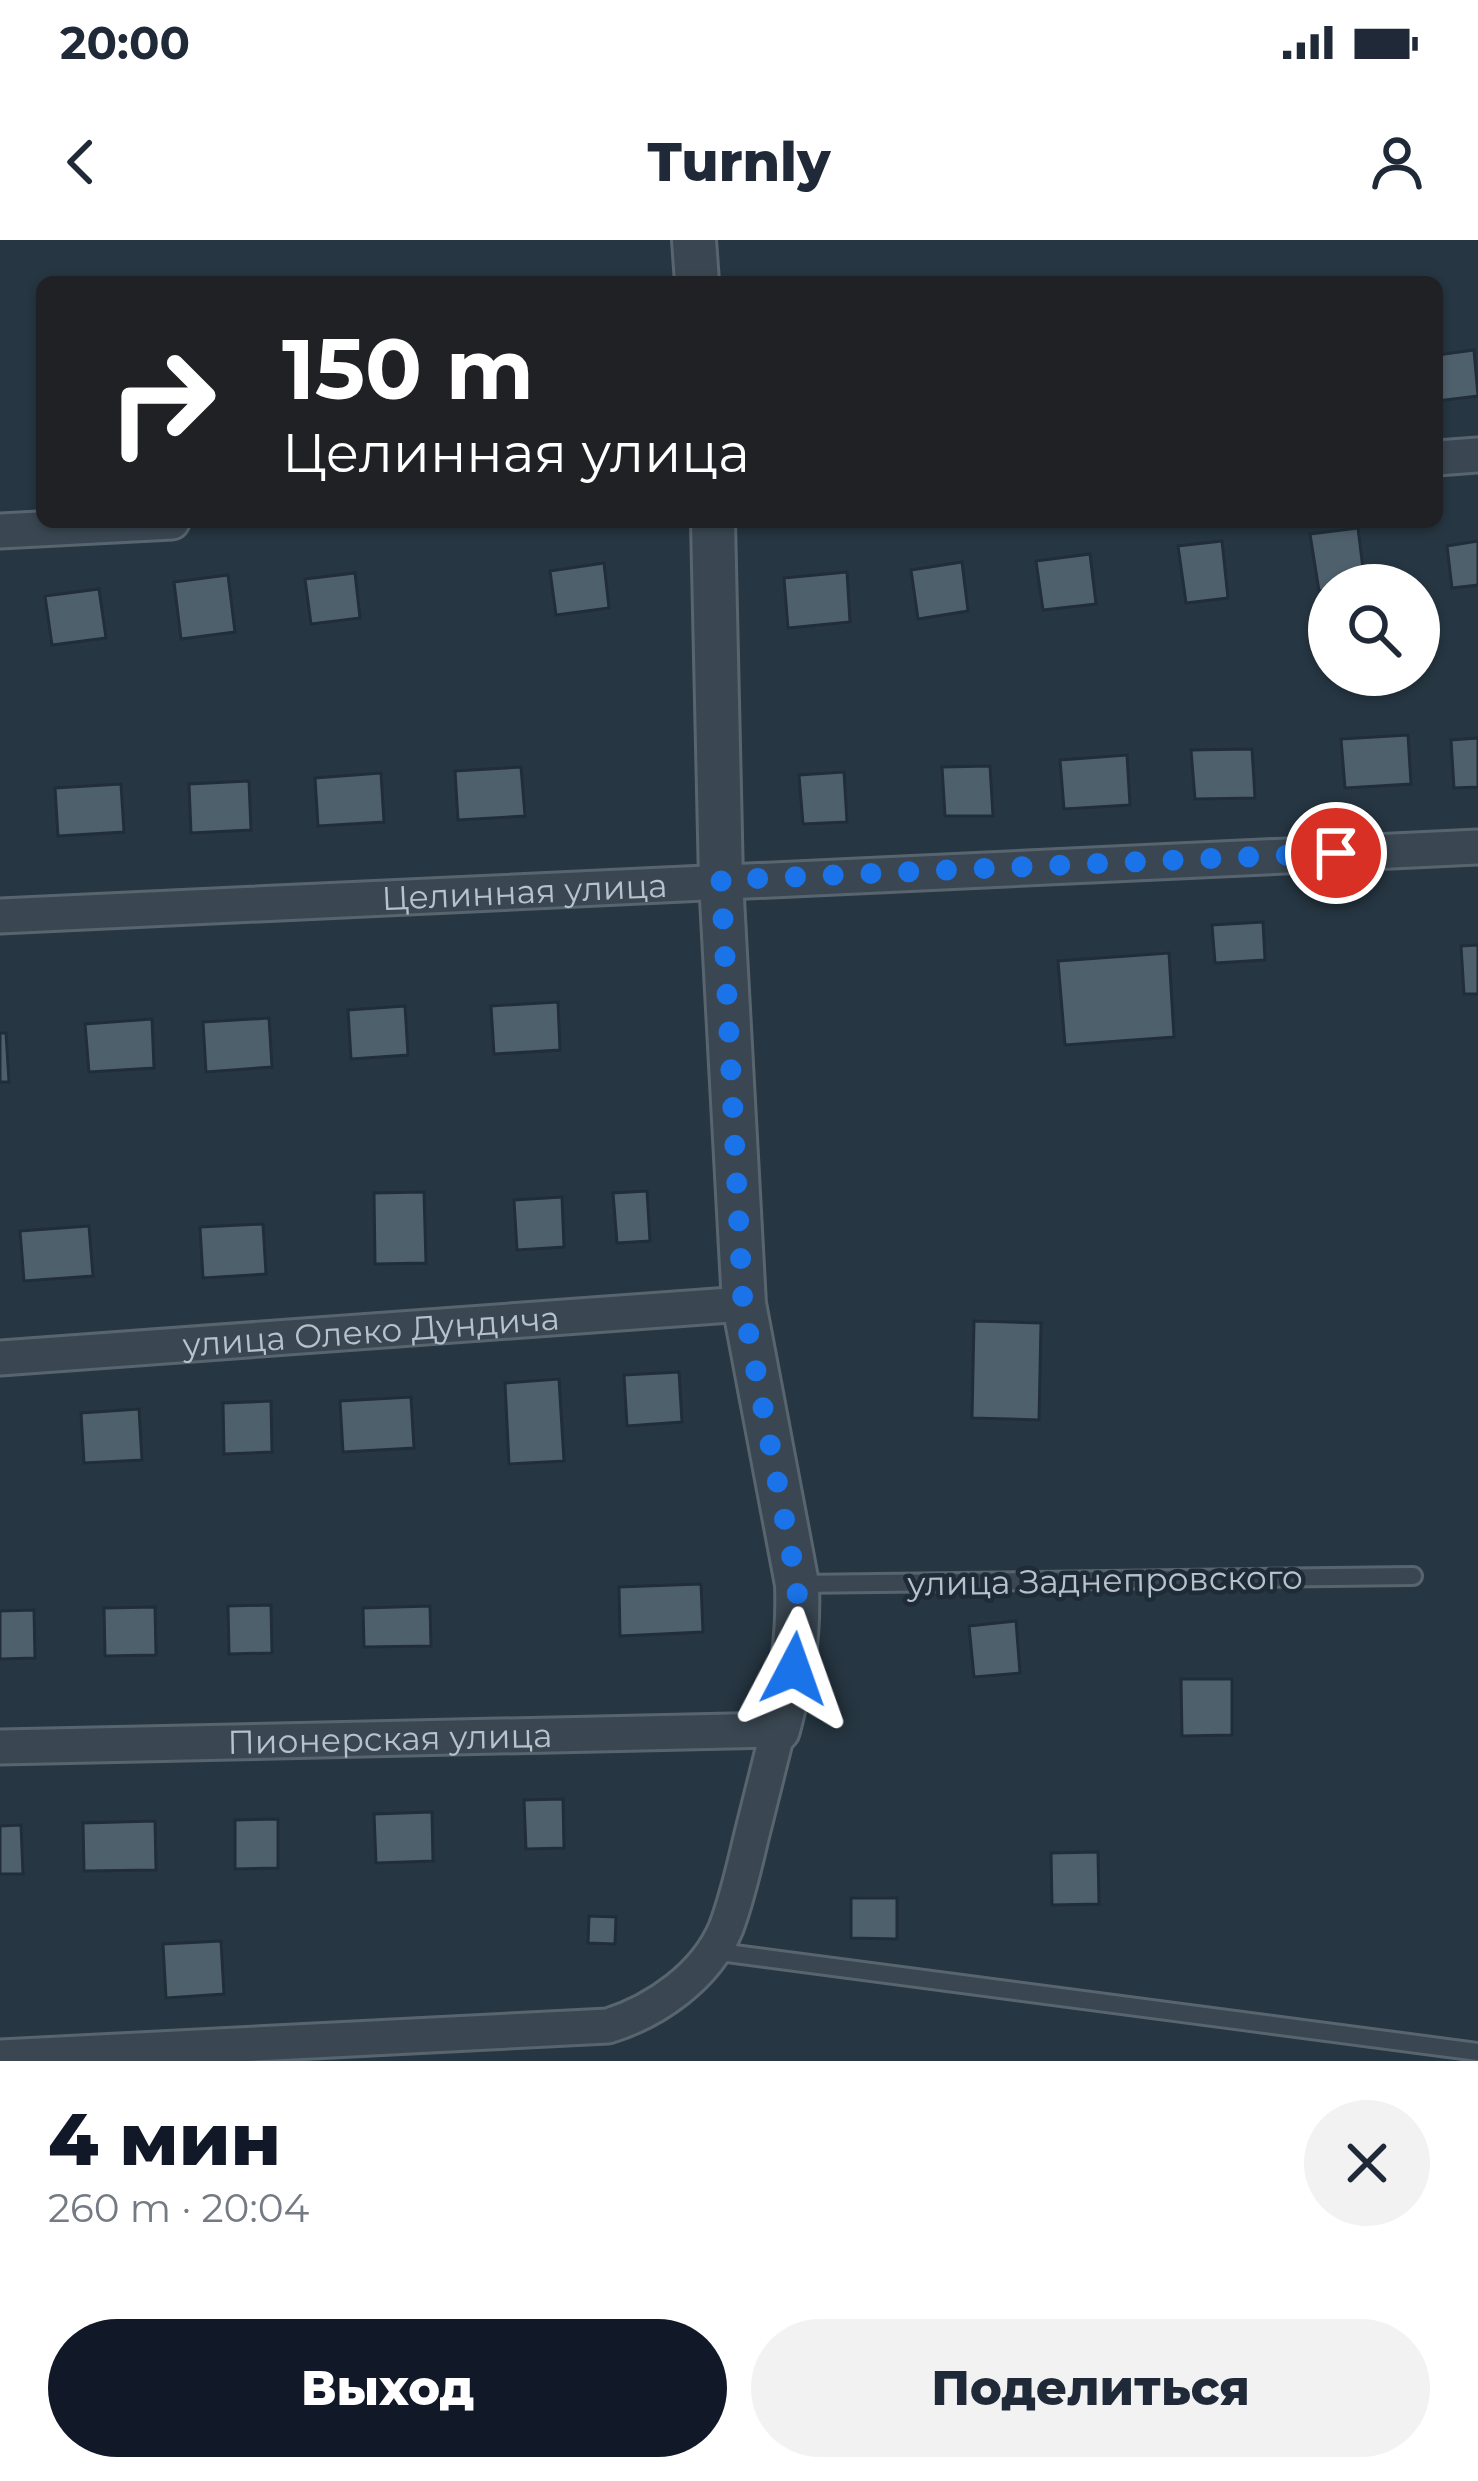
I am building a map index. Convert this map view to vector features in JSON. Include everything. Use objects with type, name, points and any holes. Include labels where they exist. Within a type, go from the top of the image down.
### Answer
[{"type":"street","points":[[694,240],[697,276]]},
{"type":"street","points":[[1443,458],[1478,455]]},
{"type":"street","points":[[0,531],[57,528]]},
{"type":"street","points":[[0,2056],[608,2026],[665,2000],[698,1970],[724,1933],[794,1669],[798,1623],[797,1584],[743,1304],[721,880],[713,528]]},
{"type":"street","name":"Целинная улица","points":[[0,916],[1478,847]]},
{"type":"street","name":"улица Олеко Дундича","points":[[0,1358],[743,1304]]},
{"type":"street","name":"Пионерская улица","points":[[0,1747],[778,1730]]},
{"type":"lane","name":"улица Заднепровского","points":[[797,1584],[1413,1576]]},
{"type":"lane","points":[[711,1951],[1478,2052]]},
{"type":"building","points":[[1474,350],[1478,396],[1443,400],[1443,354]]},
{"type":"building","points":[[1358,528],[1362,564],[1315,564],[1310,534]]},
{"type":"building","points":[[1222,541],[1228,598],[1186,603],[1178,546]]},
{"type":"building","points":[[1478,541],[1478,585],[1452,588],[1447,546]]},
{"type":"building","points":[[1090,554],[1096,604],[1043,610],[1036,561]]},
{"type":"building","points":[[962,562],[968,611],[918,619],[911,570]]},
{"type":"building","points":[[604,563],[609,608],[556,615],[550,571]]},
{"type":"building","points":[[847,572],[850,622],[788,628],[784,578]]},
{"type":"building","points":[[355,573],[360,618],[311,624],[305,579]]},
{"type":"building","points":[[228,575],[235,632],[181,639],[174,582]]},
{"type":"building","points":[[99,589],[106,638],[52,645],[45,596]]},
{"type":"building","points":[[1408,735],[1411,784],[1345,788],[1341,739]]},
{"type":"building","points":[[1478,738],[1478,787],[1454,788],[1451,740]]},
{"type":"building","points":[[1252,749],[1255,798],[1195,799],[1191,750]]},
{"type":"building","points":[[1127,755],[1130,805],[1064,809],[1060,760]]},
{"type":"building","points":[[990,766],[993,816],[945,816],[942,767]]},
{"type":"building","points":[[521,767],[525,816],[458,820],[455,771]]},
{"type":"building","points":[[844,772],[847,822],[803,824],[799,775]]},
{"type":"building","points":[[381,773],[384,822],[318,826],[315,778]]},
{"type":"building","points":[[249,781],[251,830],[191,833],[189,784]]},
{"type":"building","points":[[121,784],[124,832],[58,836],[55,788]]},
{"type":"building","points":[[1263,922],[1265,960],[1215,963],[1212,925]]},
{"type":"building","points":[[1478,945],[1478,994],[1464,994],[1461,946]]},
{"type":"building","points":[[1169,953],[1174,1037],[1065,1045],[1058,961]]},
{"type":"building","points":[[558,1002],[560,1050],[494,1054],[491,1006]]},
{"type":"building","points":[[405,1006],[408,1055],[351,1059],[348,1010]]},
{"type":"building","points":[[269,1018],[272,1067],[206,1072],[203,1022]]},
{"type":"building","points":[[152,1019],[154,1068],[89,1072],[85,1024]]},
{"type":"building","points":[[0,1033],[6,1033],[9,1082],[0,1082]]},
{"type":"building","points":[[647,1191],[650,1241],[617,1243],[613,1193]]},
{"type":"building","points":[[424,1192],[426,1263],[375,1264],[374,1193]]},
{"type":"building","points":[[562,1197],[564,1247],[517,1250],[514,1200]]},
{"type":"building","points":[[263,1224],[266,1274],[203,1278],[200,1227]]},
{"type":"building","points":[[89,1226],[93,1276],[24,1281],[20,1231]]},
{"type":"building","points":[[974,1321],[1041,1323],[1039,1420],[972,1418]]},
{"type":"building","points":[[679,1372],[682,1422],[627,1426],[624,1375]]},
{"type":"building","points":[[559,1379],[564,1461],[509,1464],[505,1383]]},
{"type":"building","points":[[411,1397],[414,1448],[343,1452],[340,1401]]},
{"type":"building","points":[[271,1401],[272,1452],[224,1454],[223,1403]]},
{"type":"building","points":[[139,1409],[142,1460],[84,1463],[81,1413]]},
{"type":"building","points":[[701,1584],[703,1632],[620,1636],[619,1587]]},
{"type":"building","points":[[271,1605],[272,1653],[229,1654],[228,1606]]},
{"type":"building","points":[[430,1606],[431,1646],[364,1647],[363,1608]]},
{"type":"building","points":[[155,1607],[156,1655],[105,1656],[104,1608]]},
{"type":"building","points":[[34,1610],[35,1658],[0,1659],[0,1611]]},
{"type":"building","points":[[1016,1621],[1020,1673],[974,1677],[969,1626]]},
{"type":"building","points":[[1181,1679],[1232,1679],[1232,1735],[1182,1736]]},
{"type":"building","points":[[563,1799],[564,1848],[526,1849],[524,1800]]},
{"type":"building","points":[[432,1812],[433,1861],[376,1863],[374,1814]]},
{"type":"building","points":[[278,1819],[278,1868],[235,1869],[235,1820]]},
{"type":"building","points":[[155,1821],[156,1870],[84,1871],[83,1823]]},
{"type":"building","points":[[21,1825],[23,1874],[0,1874],[0,1826]]},
{"type":"building","points":[[1098,1852],[1099,1904],[1052,1905],[1051,1853]]},
{"type":"building","points":[[851,1898],[897,1898],[897,1939],[851,1938]]},
{"type":"building","points":[[589,1916],[616,1917],[615,1944],[588,1943]]},
{"type":"building","points":[[221,1941],[224,1994],[166,1998],[163,1944]]},
{"type":"route","points":[[794,1669],[797,1584],[743,1304],[721,880],[1336,853]]}]
